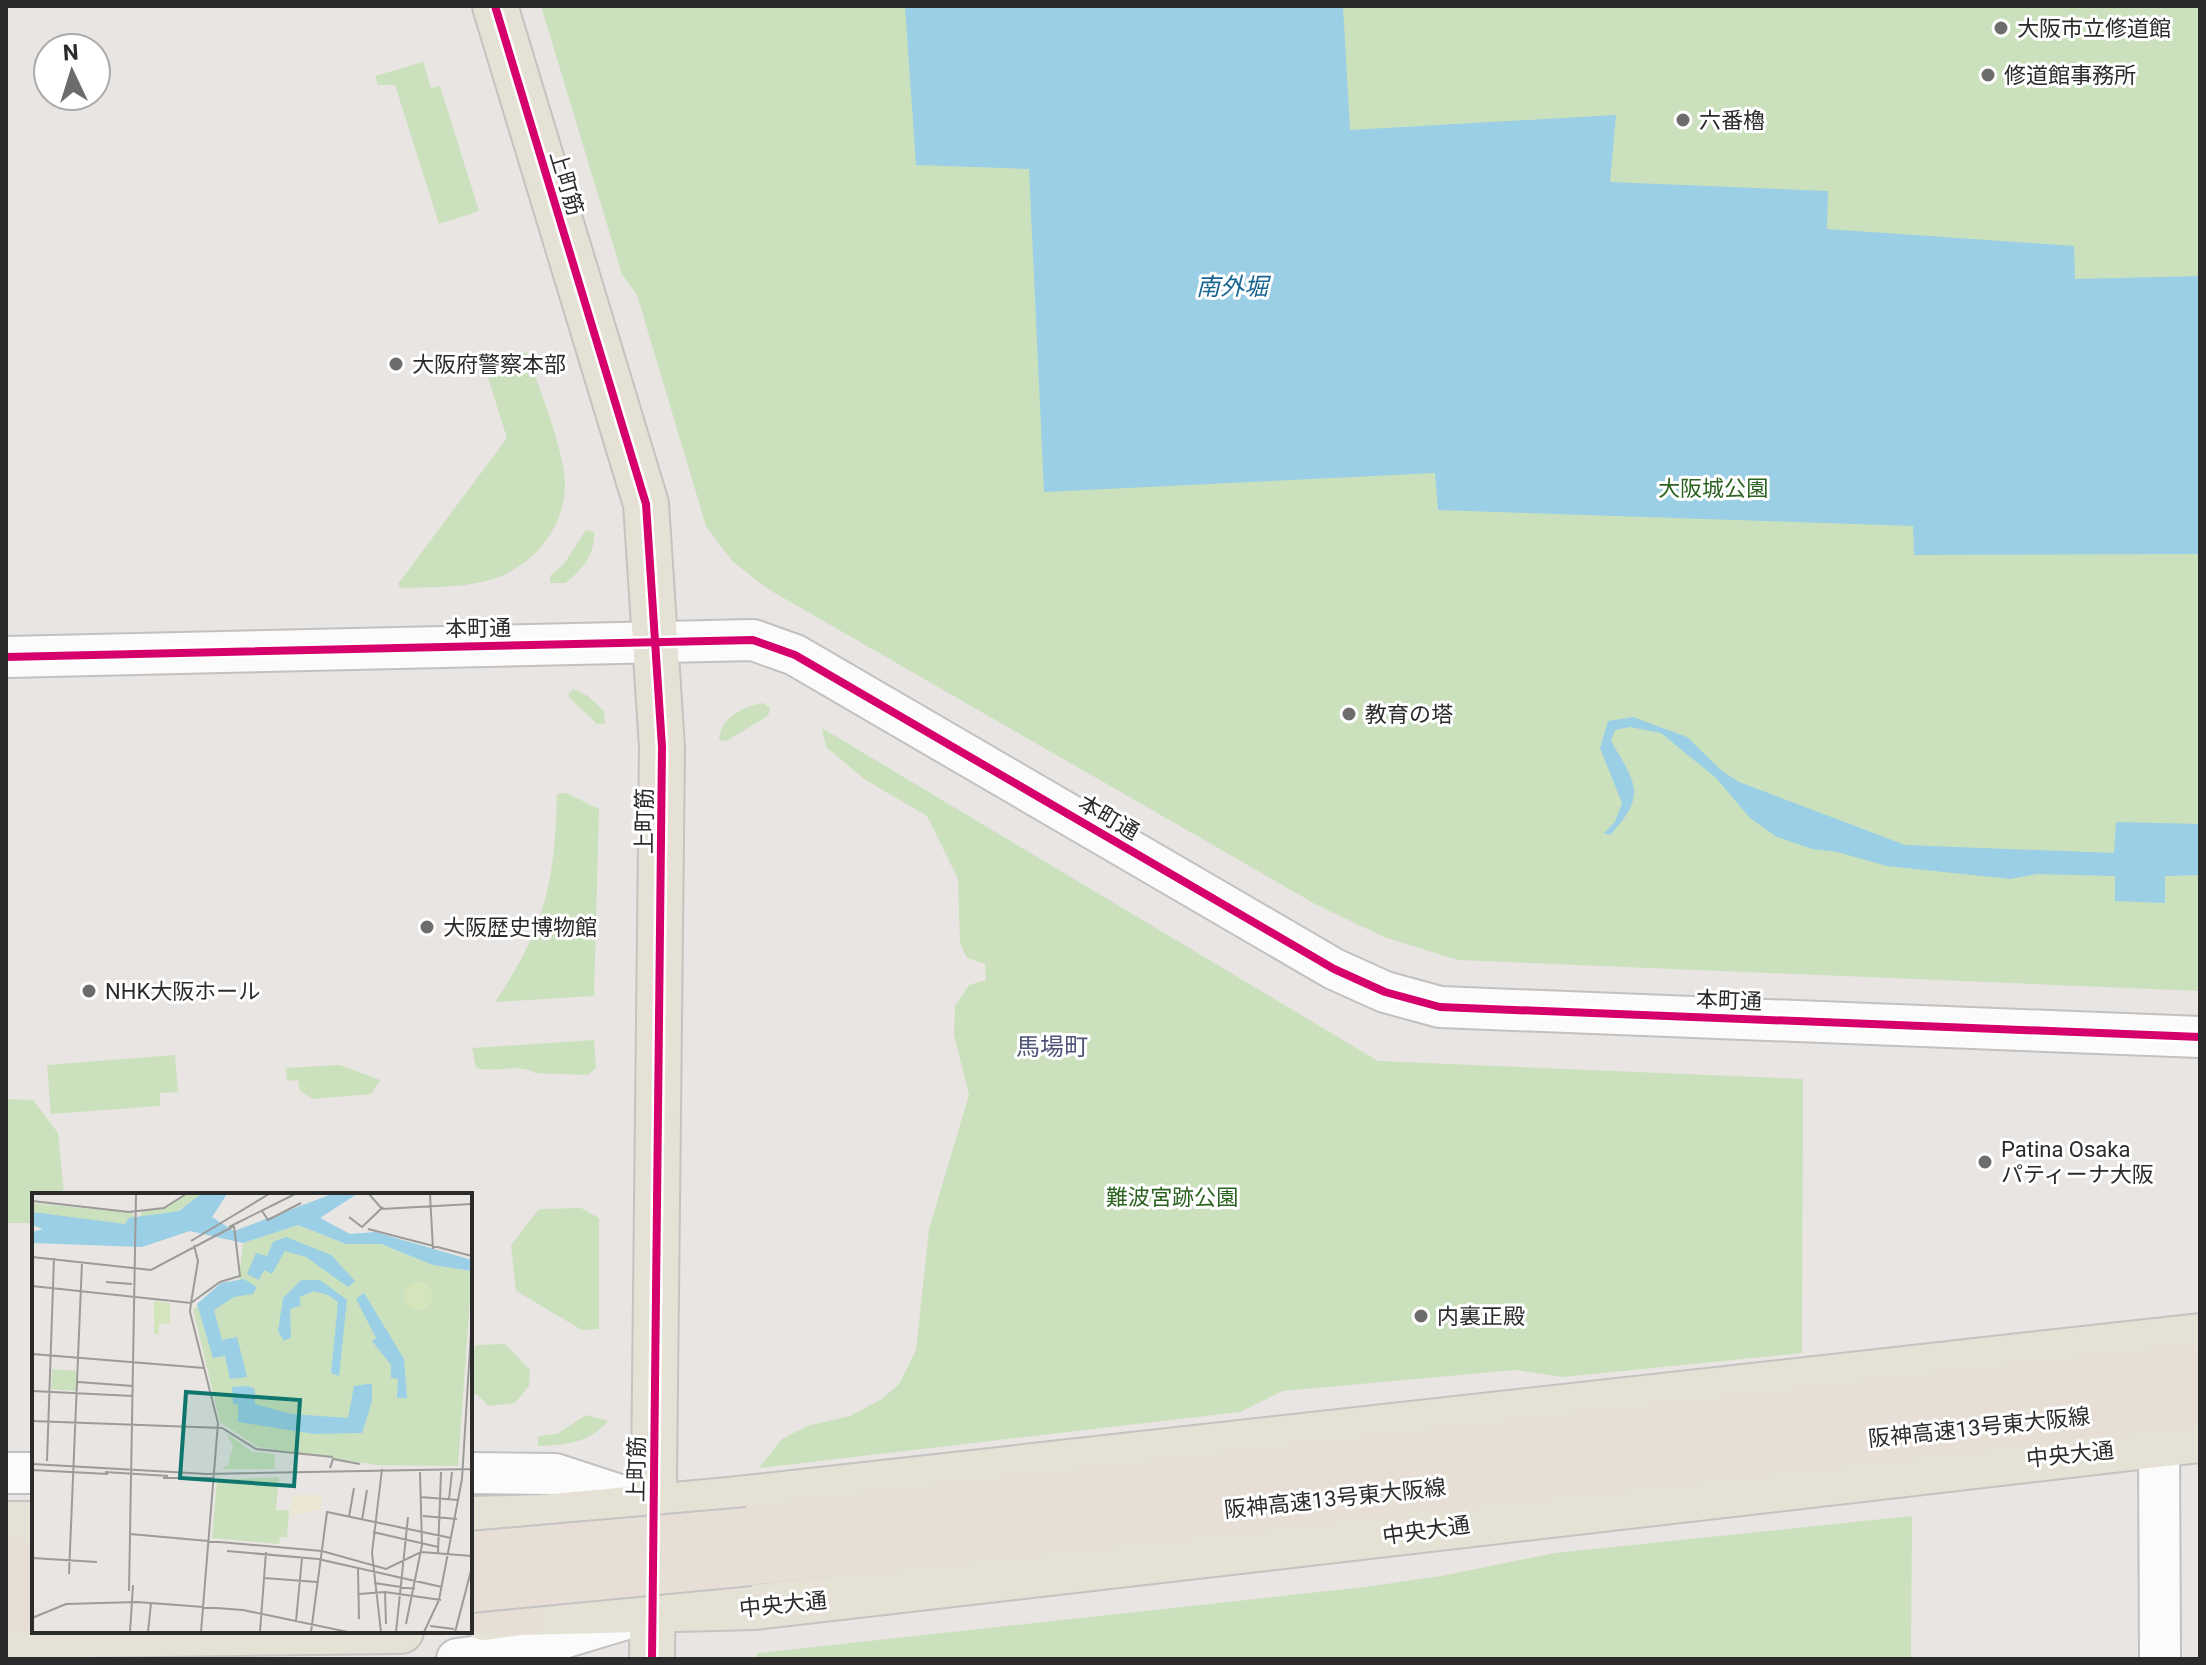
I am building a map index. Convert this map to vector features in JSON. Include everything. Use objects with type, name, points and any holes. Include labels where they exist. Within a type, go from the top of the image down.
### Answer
[{"type":"highway","name":"阪神高速13号東大阪線","points":[[472,1590],[910,1528],[2200,1368]]},
{"type":"highway","name":"阪神高速13号東大阪線","points":[[472,1554],[910,1528],[2200,1403]]},
{"type":"highway","points":[[6,1565],[32,1565]]},
{"type":"highway","points":[[6,1600],[32,1600]]},
{"type":"highway","points":[[472,1608],[520,1613]]},
{"type":"highway","points":[[6,1609],[32,1609]]},
{"type":"main road","name":"上町筋","points":[[495,6],[646,504],[658,641],[662,823],[652,1659]]},
{"type":"main road","points":[[472,1519],[543,1517],[653,1506],[2200,1336]]},
{"type":"main road","name":"中央大通","points":[[472,1620],[520,1613],[755,1607],[2180,1442]]},
{"type":"main road","points":[[6,1524],[32,1524]]},
{"type":"main road","points":[[6,1636],[193,1633]]},
{"type":"street","name":"本町通","points":[[6,657],[753,640],[795,655],[1334,969],[1385,992],[1440,1007],[2200,1037]]},
{"type":"street","points":[[2160,1659],[2180,1442]]},
{"type":"street","points":[[6,1473],[32,1473]]},
{"type":"street","points":[[472,1473],[555,1474],[653,1506]]},
{"type":"street","name":"中央大通","points":[[457,1659],[520,1651],[652,1610]]},
{"type":"green space","name":"大阪城公園","points":[[541,6],[2200,6],[2200,991],[1458,960],[1384,937],[1317,905],[768,589],[732,561],[706,526],[637,295],[622,274]]},
{"type":"green space","points":[[423,62],[431,88],[440,86],[479,211],[439,224],[395,85],[378,85],[375,76]]},
{"type":"green space","points":[[527,352],[564,469],[564,500],[552,531],[531,557],[502,576],[465,585],[400,588],[398,584],[507,438],[484,365]]},
{"type":"green space","points":[[586,530],[594,532],[594,540],[586,561],[565,583],[550,583],[550,576],[564,564]]},
{"type":"green space","points":[[573,689],[588,696],[604,711],[605,724],[597,724],[571,699],[568,695]]},
{"type":"green space","points":[[763,703],[770,708],[768,716],[726,741],[719,740],[728,719],[748,707]]},
{"type":"green space","name":"難波宮跡公園","points":[[822,728],[1378,1061],[1803,1079],[1802,1353],[1563,1377],[1515,1370],[1283,1391],[1240,1412],[759,1468],[782,1439],[807,1426],[850,1416],[882,1399],[900,1383],[916,1350],[929,1229],[969,1095],[954,1035],[955,1006],[969,985],[986,980],[985,964],[967,958],[960,943],[958,879],[927,816],[864,779],[826,747]]},
{"type":"green space","points":[[567,793],[599,809],[594,996],[495,1002],[526,951],[536,927],[550,879],[557,794]]},
{"type":"green space","points":[[594,1040],[596,1068],[588,1075],[476,1068],[472,1048]]},
{"type":"green space","points":[[175,1055],[178,1092],[160,1093],[160,1106],[51,1114],[47,1065]]},
{"type":"green space","points":[[340,1065],[380,1080],[371,1094],[313,1099],[300,1091],[298,1080],[287,1081],[286,1068]]},
{"type":"green space","points":[[6,1099],[33,1100],[58,1133],[64,1193],[32,1193],[32,1223],[7,1223]]},
{"type":"green space","points":[[581,1208],[599,1218],[599,1329],[582,1330],[516,1291],[511,1245],[539,1209]]},
{"type":"green space","points":[[505,1344],[530,1370],[529,1386],[515,1403],[488,1406],[477,1394],[472,1395],[472,1356],[476,1345]]},
{"type":"green space","points":[[586,1415],[608,1421],[585,1438],[538,1446],[538,1436],[557,1434]]},
{"type":"green space","points":[[1912,1516],[1911,1659],[753,1659],[759,1653],[1365,1587],[1441,1576],[1555,1553]]},
{"type":"water","name":"南外堀","points":[[905,6],[1343,6],[1350,130],[1616,115],[1610,182],[1828,191],[1827,229],[2074,246],[2075,279],[2200,276],[2200,554],[1914,555],[1913,526],[1438,510],[1435,473],[1044,492],[1029,169],[916,165]]},
{"type":"water","points":[[1633,717],[1687,737],[1722,771],[1739,782],[1905,845],[2114,853],[2116,822],[2200,824],[2200,875],[2165,876],[2165,903],[2115,901],[2115,876],[2037,874],[2010,879],[1887,866],[1837,852],[1812,849],[1777,837],[1750,818],[1716,778],[1661,733],[1630,727],[1615,730],[1611,741],[1631,778],[1634,798],[1630,809],[1610,835],[1604,833],[1615,822],[1622,803],[1600,748],[1608,721]]},
{"type":"cycle path","points":[[495,6],[646,504],[662,747],[652,1659]]},
{"type":"cycle path","points":[[6,657],[753,640],[795,655],[1334,969],[1385,992],[1440,1007],[2200,1037]]},
{"type":"place","name":"大阪市立修道館","points":[[2001,28]]},
{"type":"place","name":"修道館事務所","points":[[1988,75]]},
{"type":"place","name":"六番櫓","points":[[1683,120]]},
{"type":"place","name":"大阪府警察本部","points":[[396,364]]},
{"type":"place","name":"教育の塔","points":[[1349,714]]},
{"type":"place","name":"大阪歴史博物館","points":[[427,927]]},
{"type":"place","name":"NHK大阪ホール","points":[[89,991]]},
{"type":"place","name":"Patina Osaka パティーナ大阪","points":[[1985,1162]]},
{"type":"place","name":"内裏正殿","points":[[1421,1316]]},
{"type":"district","name":"馬場町","points":[[1052,1047]]}]
